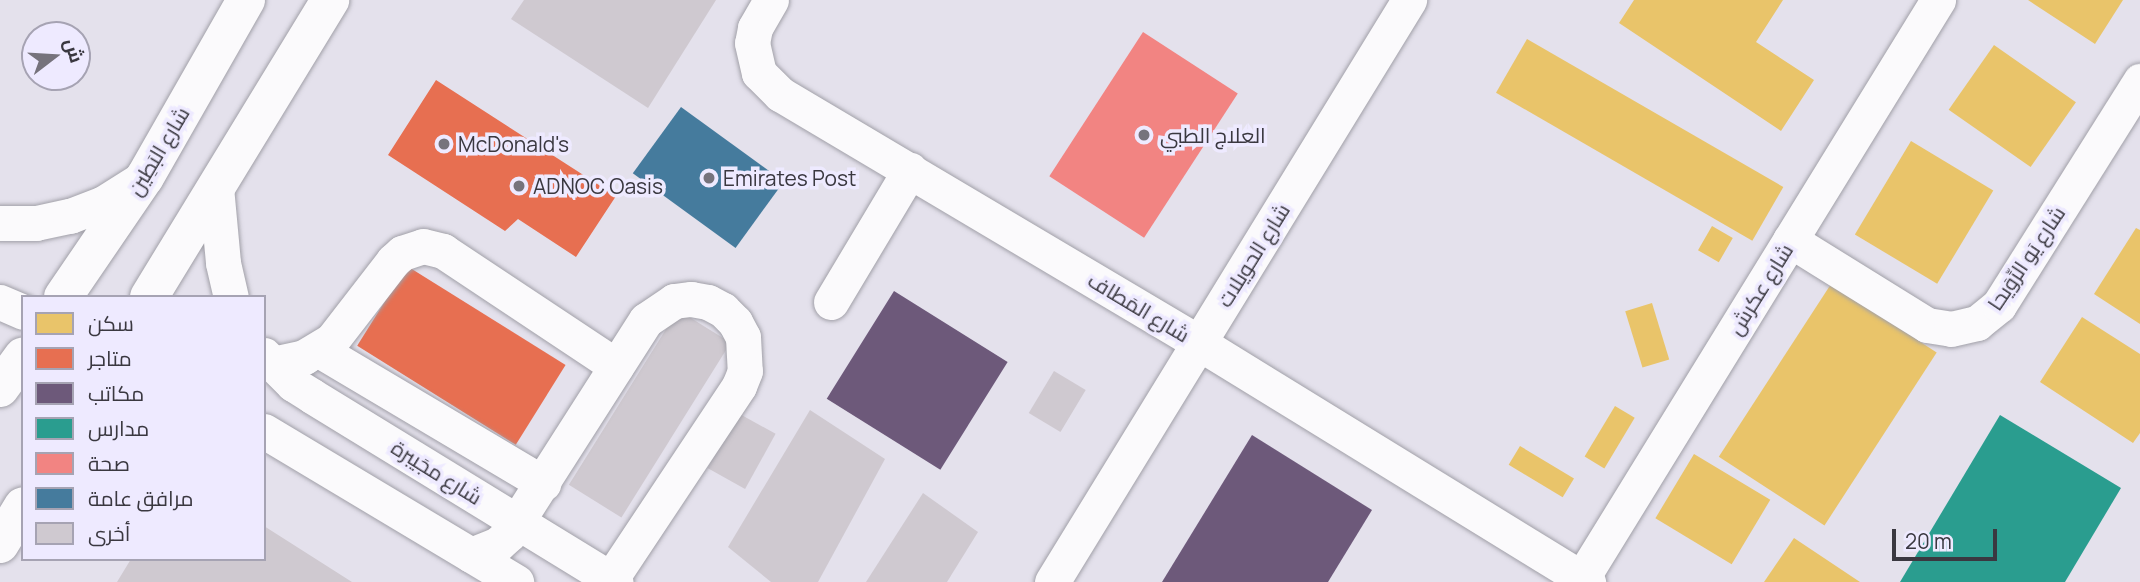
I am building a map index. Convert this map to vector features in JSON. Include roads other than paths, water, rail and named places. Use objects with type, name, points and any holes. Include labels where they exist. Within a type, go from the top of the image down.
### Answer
[{"type":"main road","name":"شارع البَطِين","points":[[64,295],[145,177],[246,0]]},
{"type":"main road","points":[[150,295],[330,0]]},
{"type":"main road","points":[[0,388],[21,359]]},
{"type":"main road","points":[[0,544],[21,509]]},
{"type":"street","name":"شارع المَطاف","points":[[771,0],[755,28],[752,43],[754,58],[769,85],[1199,342],[1585,580]]},
{"type":"street","name":"شارع الحويلات","points":[[1052,582],[1409,0]]},
{"type":"street","name":"شارع عكرش","points":[[1585,580],[1938,0]]},
{"type":"street","name":"شارع يَو الرِّوَيحا","points":[[1790,240],[1927,325],[1951,329],[1977,323],[1999,305],[2140,81]]},
{"type":"street","points":[[831,302],[910,170]]},
{"type":"street","points":[[0,223],[36,223],[70,216],[102,204],[145,177]]},
{"type":"street","points":[[216,187],[223,263],[231,295]]},
{"type":"street","points":[[268,360],[296,360],[319,350],[344,329],[393,261],[402,253],[423,246],[443,251],[616,366]]},
{"type":"street","points":[[471,555],[498,544],[518,522],[646,320],[674,301],[691,299],[708,302],[729,316],[743,337],[747,354],[745,371],[613,581]]},
{"type":"street","points":[[0,302],[21,311]]},
{"type":"street","points":[[319,350],[543,483]]},
{"type":"street","name":"شارع مجَيبرة","points":[[268,360],[312,396],[613,581]]},
{"type":"street","points":[[266,432],[516,582]]},
{"type":"place","name":"العلاج الطبي","points":[[1144,135]]},
{"type":"place","name":"McDonald's","points":[[444,144]]},
{"type":"place","name":"Emirates Post","points":[[709,178]]},
{"type":"place","name":"ADNOC Oasis","points":[[519,186]]}]
